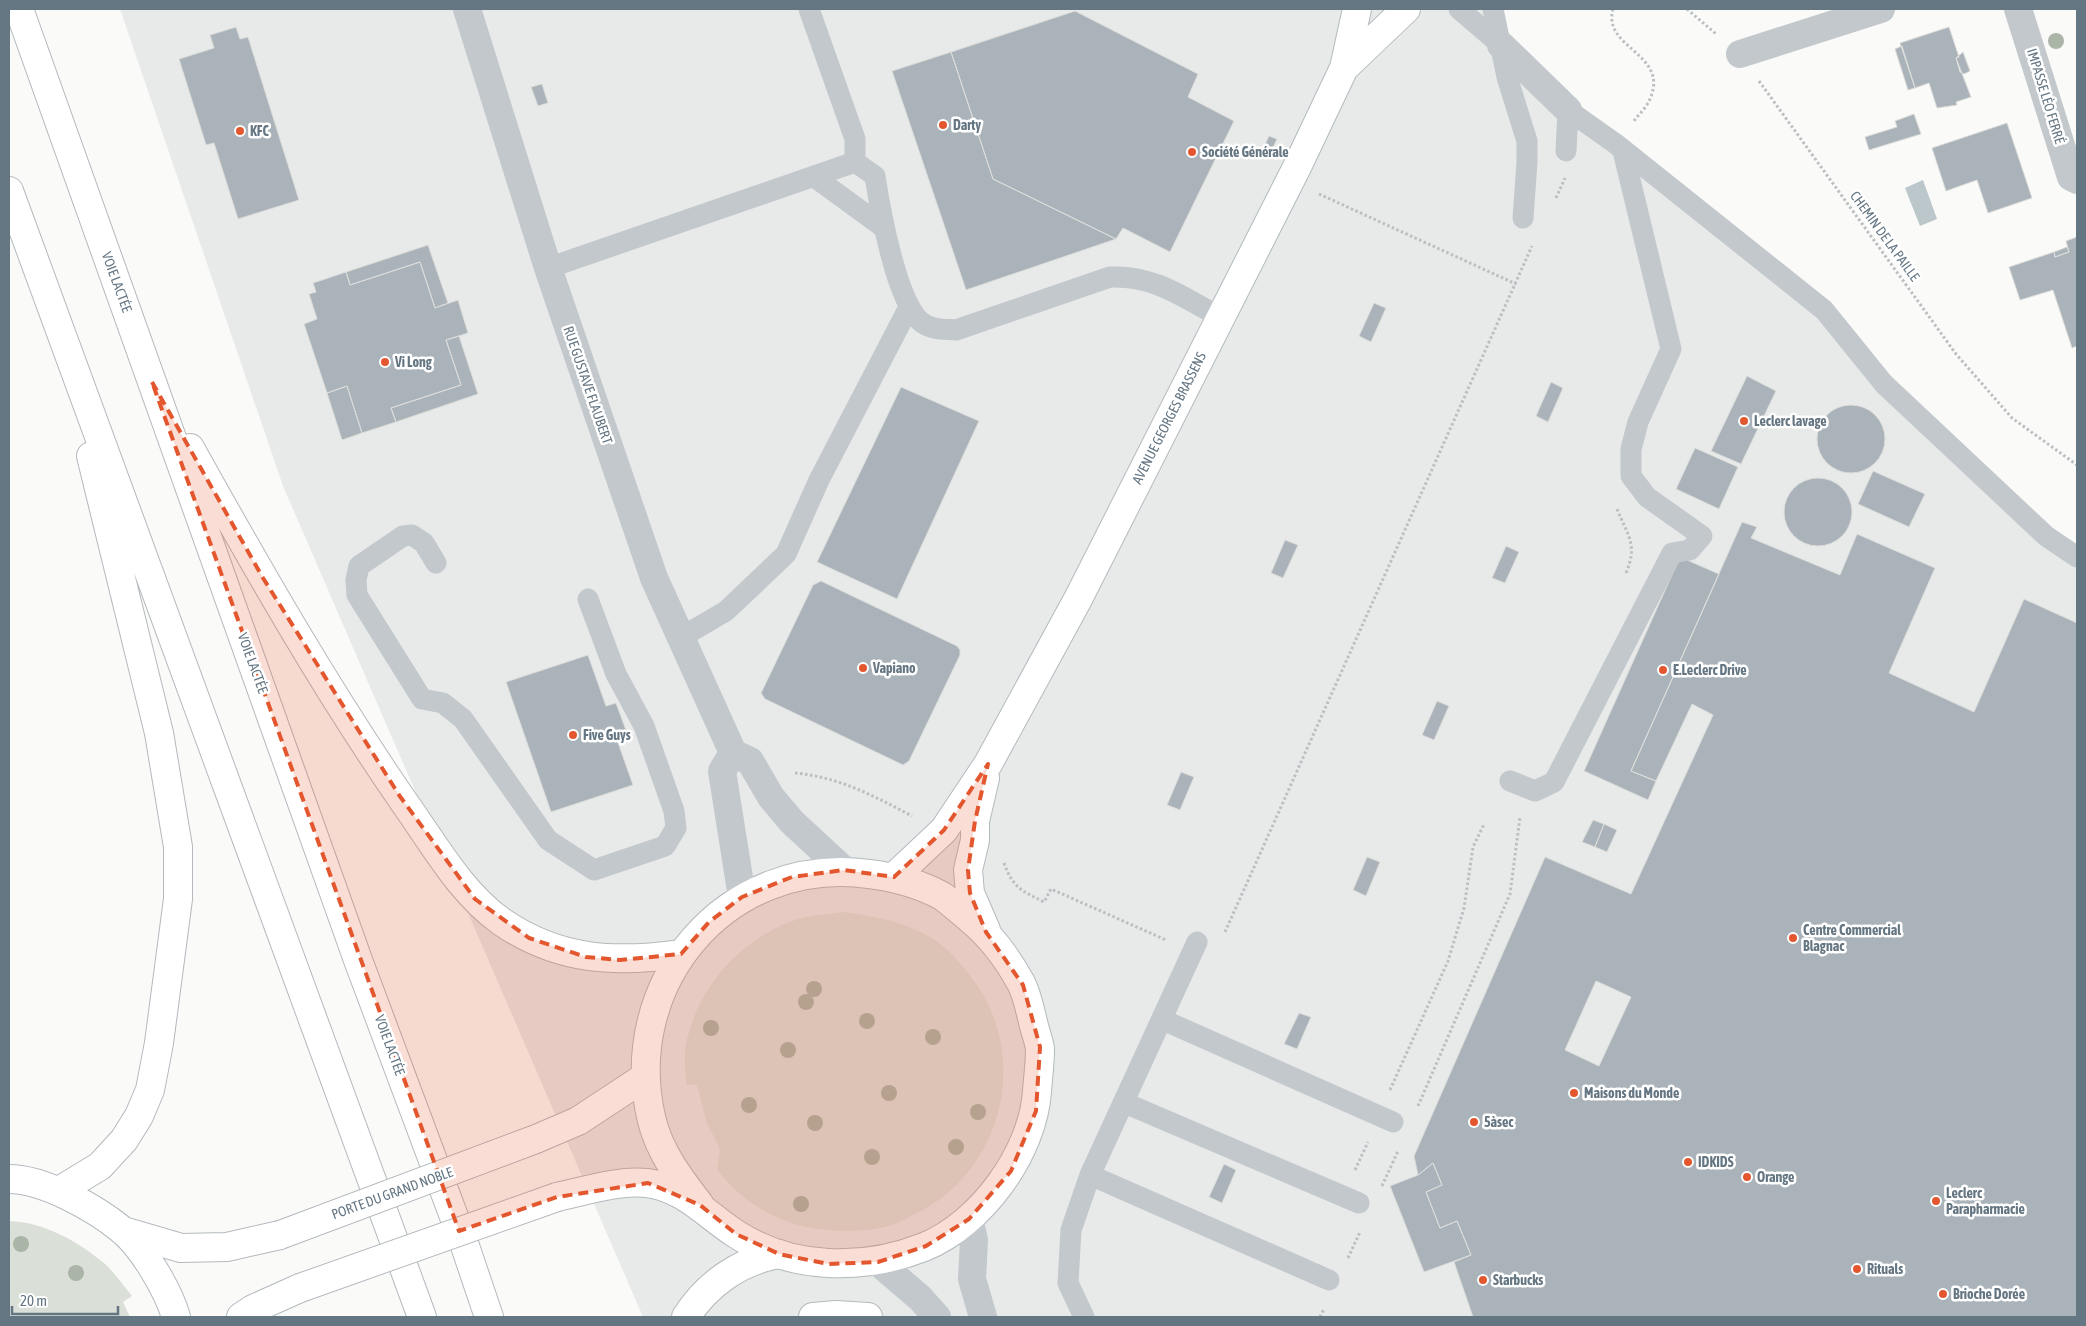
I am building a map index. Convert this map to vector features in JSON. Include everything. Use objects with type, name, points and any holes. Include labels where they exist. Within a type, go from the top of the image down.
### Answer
[{"type":"main road","name":"VOIE LACTÉE","points":[[19,9],[489,1317]]},
{"type":"main road","name":"AVENUE GEORGES BRASSENS","points":[[894,877],[905,864],[925,850],[944,830],[988,764],[1078,599],[1296,169],[1344,68],[1357,9]]},
{"type":"main road","name":"AVENUE GEORGES BRASSENS","points":[[1344,68],[1406,9]]},
{"type":"main road","points":[[9,191],[422,1317]]},
{"type":"main road","points":[[59,326],[159,733],[178,847],[178,899],[159,1043],[150,1090],[139,1116],[124,1140],[100,1166],[59,1191]]},
{"type":"main road","points":[[152,382],[263,578],[345,714],[451,870],[475,899],[502,922],[529,938],[586,957],[620,960],[681,954]]},
{"type":"main road","name":"AVENUE GEORGES BRASSENS","points":[[986,932],[970,893],[968,870],[975,840],[975,821],[988,764]]},
{"type":"main road","points":[[844,870],[894,877],[942,896],[986,932],[1023,985],[1040,1047],[1036,1111],[1012,1171],[969,1219],[926,1246],[878,1262],[828,1264],[779,1254],[736,1234],[700,1205],[671,1167],[652,1124],[645,1077],[652,1012],[681,954],[708,922],[742,897],[792,877],[844,870]]},
{"type":"main road","name":"PORTE DU GRAND NOBLE","points":[[123,1231],[181,1248],[227,1247],[280,1235],[536,1139],[578,1121],[645,1077]]},
{"type":"main road","points":[[9,1179],[59,1191],[123,1231],[154,1269],[176,1317]]},
{"type":"main road","points":[[241,1317],[252,1309],[300,1288],[557,1197],[609,1186],[648,1183],[700,1205]]},
{"type":"main road","points":[[686,1317],[704,1293],[718,1280],[764,1257],[779,1254]]},
{"type":"main road","points":[[813,1317],[836,1315],[868,1317]]},
{"type":"street","name":"RUE GUSTAVE FLAUBERT","points":[[467,9],[548,268],[654,578],[732,754]]},
{"type":"street","points":[[1740,54],[1881,9]]},
{"type":"street","name":"IMPASSE LÉO FERRÉ","points":[[2018,9],[2071,178],[2077,180]]},
{"type":"street","points":[[1501,45],[1568,110]]},
{"type":"street","points":[[742,897],[722,771],[732,754],[750,760],[772,797],[792,822],[844,870]]},
{"type":"street","points":[[969,1219],[974,1240],[972,1279],[983,1317]]},
{"type":"street","points":[[878,1262],[920,1298],[937,1317]]},
{"type":"lane","points":[[1459,9],[1501,45]]},
{"type":"lane","points":[[1493,9],[1507,77],[1526,141],[1527,162],[1523,218]]},
{"type":"lane","points":[[816,13],[855,138],[855,162]]},
{"type":"lane","points":[[1568,110],[1620,148],[1824,310],[1884,384],[2046,536],[2077,557]]},
{"type":"lane","points":[[1566,151],[1568,110]]},
{"type":"lane","points":[[1520,785],[1535,791],[1554,782],[1672,553],[1690,550],[1702,536],[1647,497],[1631,476],[1631,449],[1638,422],[1671,349],[1620,148]]},
{"type":"lane","points":[[548,268],[855,162]]},
{"type":"lane","points":[[855,162],[875,176],[883,227],[909,307],[921,322],[936,329],[956,330],[1110,277],[1130,276],[1148,280],[1220,317]]},
{"type":"lane","points":[[813,176],[883,227]]},
{"type":"lane","points":[[680,638],[726,611],[786,554],[819,480],[909,307]]},
{"type":"lane","points":[[436,563],[424,543],[412,535],[403,536],[359,566],[356,580],[357,595],[422,699],[443,703],[463,719],[548,840],[594,870],[665,846],[676,828],[674,811],[644,726],[616,674],[588,599]]},
{"type":"lane","points":[[1084,1317],[1068,1283],[1071,1230],[1090,1175],[1125,1103],[1195,947]]},
{"type":"lane","points":[[1163,1020],[1386,1118]]},
{"type":"lane","points":[[1125,1103],[1359,1202]]},
{"type":"lane","points":[[1090,1175],[1333,1282]]},
{"type":"path","points":[[1613,9],[1612,14],[1616,34],[1646,61],[1652,72],[1653,85],[1650,100],[1620,148]]},
{"type":"path","name":"CHEMIN DE LA PAILLE","points":[[1687,9],[1740,54],[1956,354],[2012,418],[2077,464]]},
{"type":"path","points":[[1555,199],[1566,173]]},
{"type":"path","points":[[1311,190],[1516,284]]},
{"type":"path","points":[[1224,933],[1389,562],[1535,241]]},
{"type":"path","points":[[1615,505],[1633,549],[1632,559],[1624,576]]},
{"type":"path","points":[[787,772],[815,775],[851,785],[921,820]]},
{"type":"path","points":[[1414,1113],[1510,894],[1521,805],[1520,785]]},
{"type":"path","points":[[1352,1178],[1386,1118],[1448,961],[1464,908],[1473,847],[1484,824]]},
{"type":"path","points":[[1002,855],[1010,880],[1020,890],[1044,902],[1051,889],[1195,947]]},
{"type":"path","points":[[1380,1191],[1399,1148]]},
{"type":"path","points":[[1320,1317],[1333,1282],[1364,1224]]},
{"type":"highlighted area","points":[[152,382],[263,578],[399,795],[475,899],[529,938],[586,957],[620,960],[681,954],[709,922],[742,897],[792,877],[844,870],[894,877],[944,830],[988,764],[975,821],[968,870],[970,893],[986,932],[1023,985],[1040,1047],[1036,1111],[1011,1171],[969,1219],[926,1246],[878,1262],[828,1264],[779,1254],[736,1234],[700,1205],[648,1183],[557,1197],[459,1231]]},
{"type":"shaded area","points":[[120,9],[1493,9],[1501,45],[1824,310],[1884,384],[2077,557],[2077,1317],[643,1317],[283,486]]},
{"type":"shaded area","points":[[1923,180],[1937,219],[1920,226],[1905,188]]},
{"type":"shaded area","points":[[843,912],[877,917],[899,923],[920,931],[951,953],[979,988],[994,1019],[1002,1051],[1003,1084],[997,1116],[985,1147],[966,1174],[942,1197],[904,1220],[880,1228],[854,1231],[818,1229],[789,1222],[749,1201],[726,1181],[717,1169],[720,1149],[706,1121],[697,1085],[686,1085],[685,1064],[685,1051],[690,1029],[698,1008],[709,988],[723,969],[739,953],[777,927],[798,919]]},
{"type":"shaded area","points":[[9,1221],[35,1225],[60,1234],[83,1247],[104,1263],[132,1296],[123,1302],[130,1317],[9,1317]]},
{"type":"building","points":[[1075,11],[1198,74],[1188,97],[1234,121],[1170,252],[1123,228],[1116,239],[993,179],[951,52]]},
{"type":"building","name":"KFC","points":[[236,27],[240,39],[248,37],[299,200],[238,219],[214,143],[206,145],[179,59],[214,48],[210,35]]},
{"type":"building","points":[[1949,27],[1959,57],[1956,58],[1971,97],[1956,102],[1957,105],[1937,108],[1929,83],[1915,88],[1900,43]]},
{"type":"building","points":[[1902,46],[1915,88],[1908,90],[1895,49]]},
{"type":"building","name":"Darty","points":[[951,52],[993,179],[1116,239],[966,290],[892,71]]},
{"type":"building","points":[[1963,52],[1970,71],[1964,74],[1960,72],[1956,58]]},
{"type":"building","points":[[542,84],[548,103],[538,106],[531,87]]},
{"type":"building","points":[[1914,114],[1921,134],[1869,150],[1865,137],[1897,127],[1895,121]]},
{"type":"building","points":[[2007,123],[2032,198],[1988,213],[1977,180],[1946,191],[1932,148]]},
{"type":"building","points":[[1269,136],[1277,139],[1269,156],[1261,153]]},
{"type":"building","points":[[2077,237],[2077,346],[2072,348],[2053,290],[2020,300],[2009,267],[2054,252],[2055,257],[2069,252],[2066,241]]},
{"type":"building","points":[[428,245],[448,303],[435,308],[420,262],[350,285],[346,272]]},
{"type":"building","points":[[2067,247],[2069,252],[2055,257],[2054,252]]},
{"type":"building","name":"Vi Long","points":[[420,262],[435,308],[458,300],[468,333],[446,340],[461,385],[391,408],[396,422],[362,433],[347,386],[327,393],[304,324],[317,319],[309,294],[316,292],[313,283],[346,272],[350,285]]},
{"type":"building","points":[[1374,303],[1386,308],[1371,342],[1359,336]]},
{"type":"building","points":[[459,336],[478,394],[396,422],[391,408],[461,385],[446,340]]},
{"type":"building","name":"Leclerc lavage","points":[[1747,376],[1776,391],[1741,464],[1711,451]]},
{"type":"building","points":[[1551,382],[1563,388],[1548,422],[1536,416]]},
{"type":"building","points":[[347,386],[362,433],[342,440],[327,393]]},
{"type":"building","points":[[901,387],[979,421],[897,599],[817,562]]},
{"type":"building","points":[[1851,405],[1864,408],[1875,415],[1882,426],[1885,439],[1882,452],[1875,463],[1864,470],[1851,473],[1838,470],[1827,463],[1820,452],[1817,439],[1820,426],[1827,415],[1838,408]]},
{"type":"building","points":[[1695,448],[1738,467],[1719,509],[1676,489]]},
{"type":"building","points":[[1873,471],[1925,494],[1909,527],[1858,504]]},
{"type":"building","points":[[1818,478],[1831,481],[1842,488],[1849,499],[1852,512],[1849,525],[1842,536],[1831,543],[1818,546],[1805,543],[1794,536],[1787,525],[1784,512],[1787,499],[1794,488],[1805,481]]},
{"type":"building","name":"Centre Commercial Blagnac","points":[[1742,522],[1757,527],[1751,538],[1840,575],[1857,534],[1935,568],[1889,673],[1974,712],[2024,599],[2077,623],[2077,1317],[1473,1317],[1454,1262],[1471,1255],[1457,1221],[1440,1228],[1426,1192],[1442,1185],[1433,1163],[1418,1175],[1414,1156],[1545,857],[1631,894],[1713,715],[1692,704],[1656,781],[1631,771]],"holes":[[[1596,981],[1631,997],[1599,1066],[1565,1050]]]},
{"type":"building","points":[[1285,540],[1298,545],[1283,578],[1271,573]]},
{"type":"building","points":[[1506,546],[1519,552],[1505,583],[1492,578]]},
{"type":"building","points":[[1680,557],[1719,574],[1631,771],[1656,781],[1648,800],[1584,771]]},
{"type":"building","name":"Vapiano","points":[[821,581],[957,646],[960,650],[960,655],[909,761],[903,765],[765,699],[761,693],[813,585]]},
{"type":"building","name":"Five Guys","points":[[588,655],[606,706],[616,703],[627,733],[616,737],[633,785],[551,812],[506,682]]},
{"type":"building","points":[[1437,701],[1449,706],[1434,740],[1422,735]]},
{"type":"building","points":[[1181,772],[1194,777],[1180,810],[1167,805]]},
{"type":"building","points":[[1593,820],[1604,824],[1595,847],[1582,842]]},
{"type":"building","points":[[1604,824],[1617,830],[1607,852],[1595,847]]},
{"type":"building","points":[[1367,857],[1380,862],[1366,896],[1353,890]]},
{"type":"building","points":[[1299,1013],[1311,1017],[1297,1049],[1284,1044]]},
{"type":"building","points":[[1433,1163],[1442,1185],[1426,1192],[1440,1228],[1457,1221],[1471,1255],[1424,1272],[1390,1186],[1418,1175]]},
{"type":"building","points":[[1224,1164],[1236,1170],[1222,1203],[1209,1197]]},
{"type":"place","name":"Darty","points":[[943,125]]},
{"type":"place","name":"KFC","points":[[240,131]]},
{"type":"place","name":"Société Générale","points":[[1192,152]]},
{"type":"place","name":"Vi Long","points":[[385,362]]},
{"type":"place","name":"Leclerc lavage","points":[[1744,421]]},
{"type":"place","name":"Vapiano","points":[[863,668]]},
{"type":"place","name":"E.Leclerc Drive","points":[[1663,670]]},
{"type":"place","name":"Five Guys","points":[[573,735]]},
{"type":"place","name":"Centre Commercial Blagnac","points":[[1793,938]]},
{"type":"place","name":"Maisons du Monde","points":[[1574,1093]]},
{"type":"place","name":"5àsec","points":[[1474,1122]]},
{"type":"place","name":"IDKIDS","points":[[1688,1162]]},
{"type":"place","name":"Orange","points":[[1747,1177]]},
{"type":"place","name":"Leclerc Parapharmacie","points":[[1936,1201]]},
{"type":"place","name":"Rituals","points":[[1857,1269]]},
{"type":"place","name":"Starbucks","points":[[1483,1280]]},
{"type":"place","name":"Brioche Dorée","points":[[1943,1294]]}]
